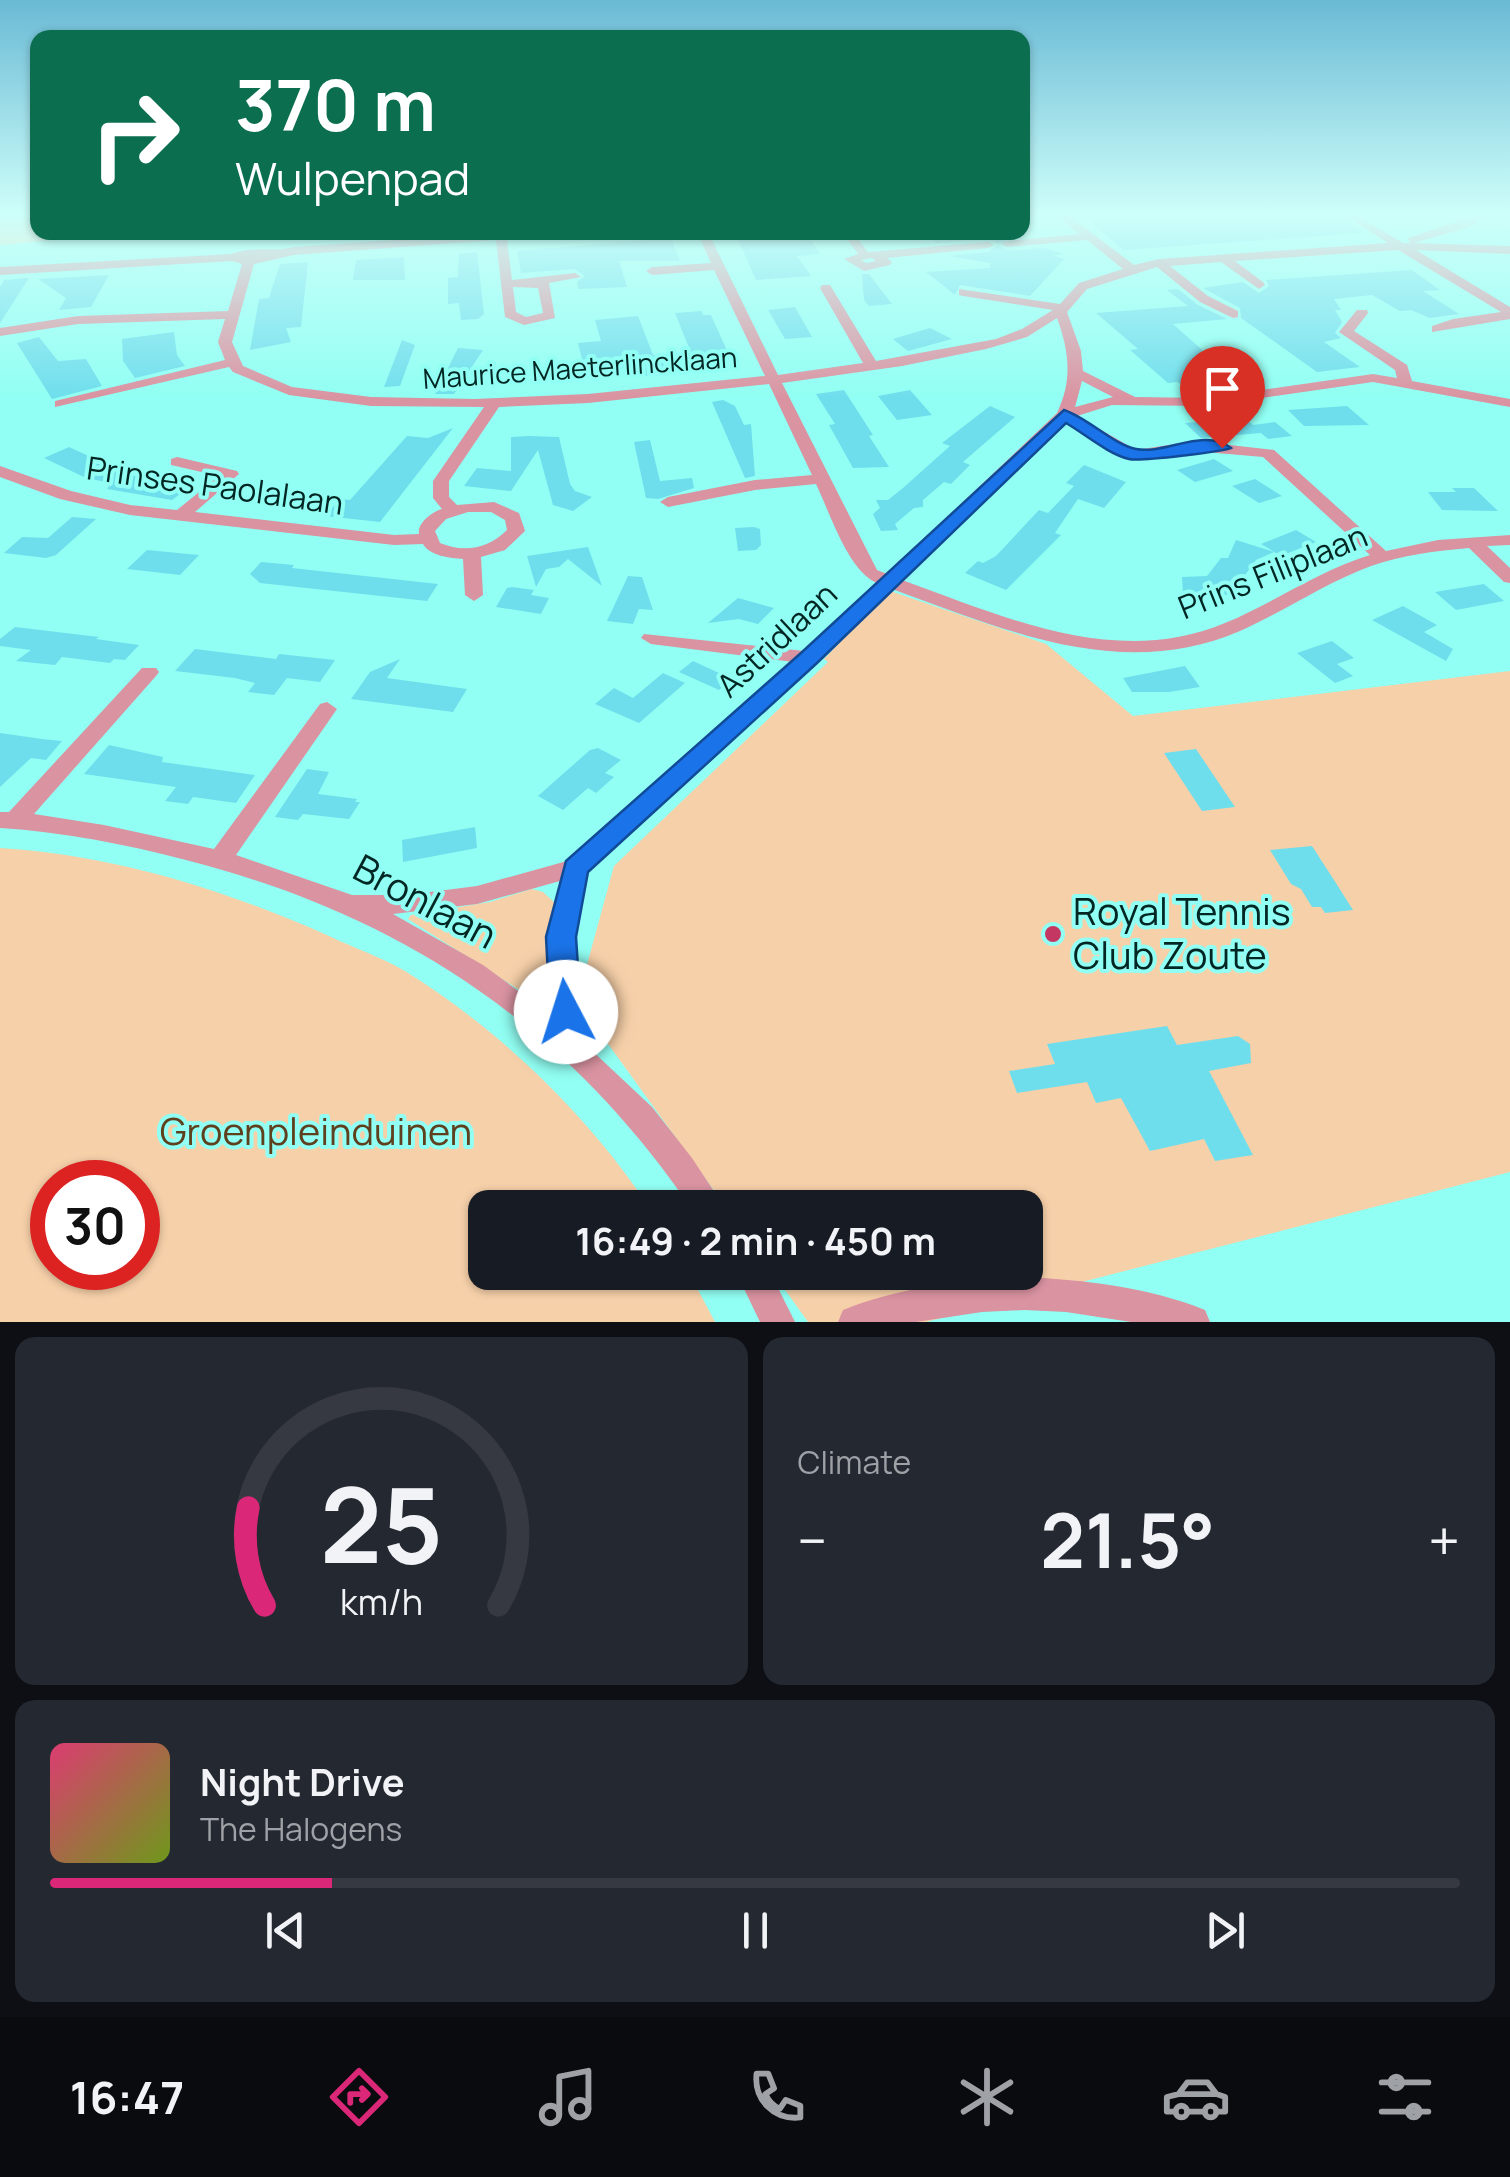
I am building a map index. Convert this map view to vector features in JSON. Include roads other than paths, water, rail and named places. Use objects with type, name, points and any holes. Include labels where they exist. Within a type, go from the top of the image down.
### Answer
[{"type":"street","points":[[60,404],[233,362],[225,342],[239,275]]},
{"type":"street","points":[[506,275],[510,314],[518,320],[540,320],[551,312],[547,288],[529,282]]},
{"type":"street","points":[[722,275],[864,564],[872,574],[888,581]]},
{"type":"street","name":"Maurice Maeterlincklaan","points":[[233,362],[238,369],[269,386],[409,405],[493,405],[773,380],[985,346],[1018,336],[1062,310],[1083,286],[1113,275]]},
{"type":"street","points":[[1174,275],[1204,299],[1232,314]]},
{"type":"street","points":[[1245,275],[1259,285]]},
{"type":"street","points":[[1446,275],[1510,314]]},
{"type":"street","points":[[507,283],[575,277]]},
{"type":"street","points":[[826,288],[872,366]]},
{"type":"street","points":[[963,292],[1062,310],[1079,374],[1064,415]]},
{"type":"street","points":[[1362,313],[1346,332],[1402,368],[1406,384]]},
{"type":"street","points":[[1438,329],[1453,322],[1510,314]]},
{"type":"street","points":[[0,332],[78,320],[233,315]]},
{"type":"street","points":[[1038,325],[1068,330]]},
{"type":"street","points":[[1079,374],[1129,399]]},
{"type":"street","points":[[1064,415],[1099,402],[1206,402],[1359,379],[1510,403]]},
{"type":"street","points":[[453,510],[441,498],[442,481],[493,405]]},
{"type":"street","points":[[1064,415],[1133,455],[1194,446],[1268,453],[1383,558]]},
{"type":"street","name":"Astridlaan","points":[[355,904],[406,905],[476,895],[576,868],[809,658],[1064,415]]},
{"type":"street","points":[[177,462],[230,474],[179,517]]},
{"type":"street","name":"Prinses Paolalaan","points":[[0,471],[66,495],[179,517],[394,540],[426,538],[442,551],[472,554]]},
{"type":"street","points":[[668,502],[822,479]]},
{"type":"street","points":[[426,538],[431,522],[453,510],[494,508],[513,516],[517,524],[510,539],[472,554],[474,595]]},
{"type":"street","name":"Prins Filiplaan","points":[[888,581],[1037,634],[1111,647],[1145,647],[1198,639],[1383,558],[1473,542],[1510,540]]},
{"type":"street","points":[[1473,542],[1510,578]]},
{"type":"street","points":[[651,638],[809,658]]},
{"type":"street","name":"Bronlaan","points":[[8,820],[148,672]]},
{"type":"street","points":[[221,858],[327,708]]},
{"type":"street","name":"Bronlaan","points":[[8,820],[116,835],[221,858],[355,904],[430,942],[478,973],[556,1034],[632,1106],[696,1190]]},
{"type":"street","points":[[556,1034],[566,1012],[561,937],[576,868]]},
{"type":"street","points":[[761,1290],[778,1322]]},
{"type":"street","points":[[855,1322],[912,1303],[998,1293],[1130,1302],[1193,1322]]},
{"type":"place","name":"Royal Tennis Club Zoute","points":[[1053,934]]},
{"type":"park label","name":"Groenpleinduinen","points":[[316,1132]]}]
